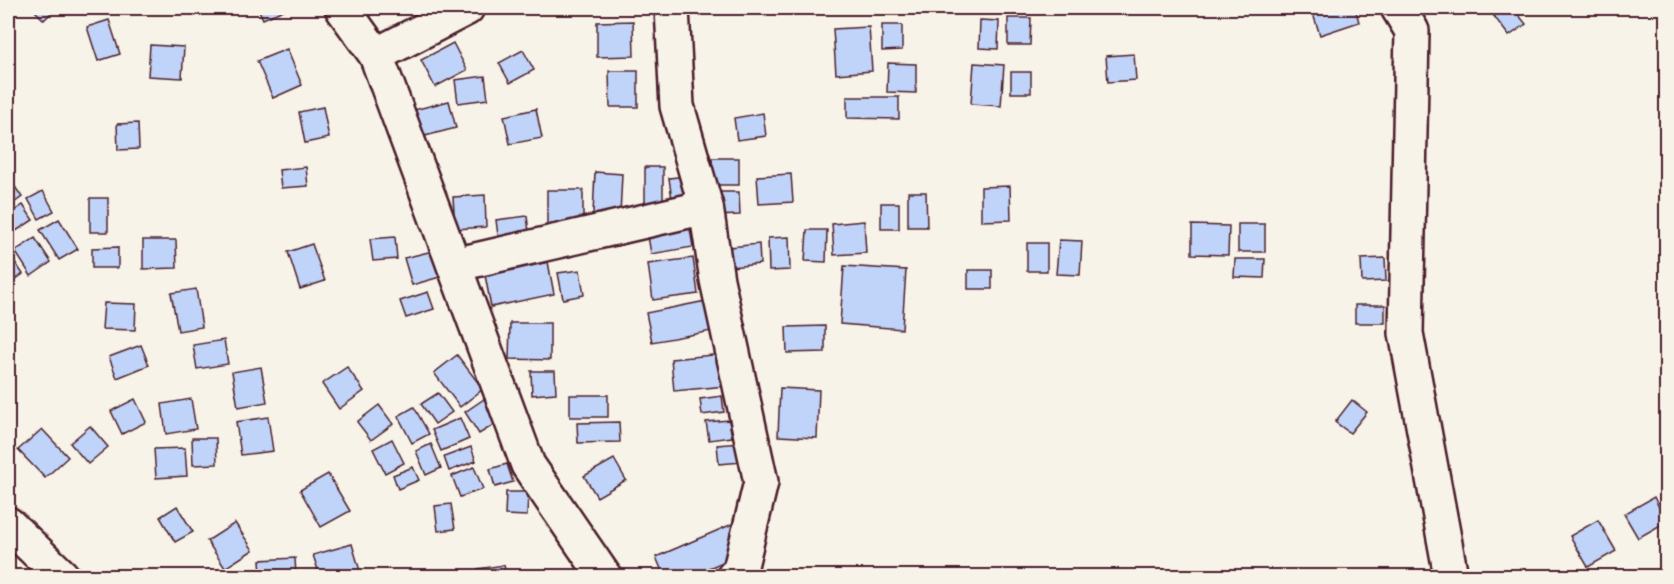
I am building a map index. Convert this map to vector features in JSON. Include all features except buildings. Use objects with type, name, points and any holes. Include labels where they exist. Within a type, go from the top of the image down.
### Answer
[{"type":"street","points":[[342,8],[376,55],[528,465],[604,576]]},
{"type":"street","points":[[376,55],[467,8]]},
{"type":"street","points":[[672,8],[677,106],[706,207],[717,280],[761,482],[739,574],[734,576]]},
{"type":"street","points":[[1398,8],[1412,31],[1406,333],[1451,576]]},
{"type":"street","points":[[454,265],[706,207]]},
{"type":"street","points":[[8,524],[62,576]]}]
